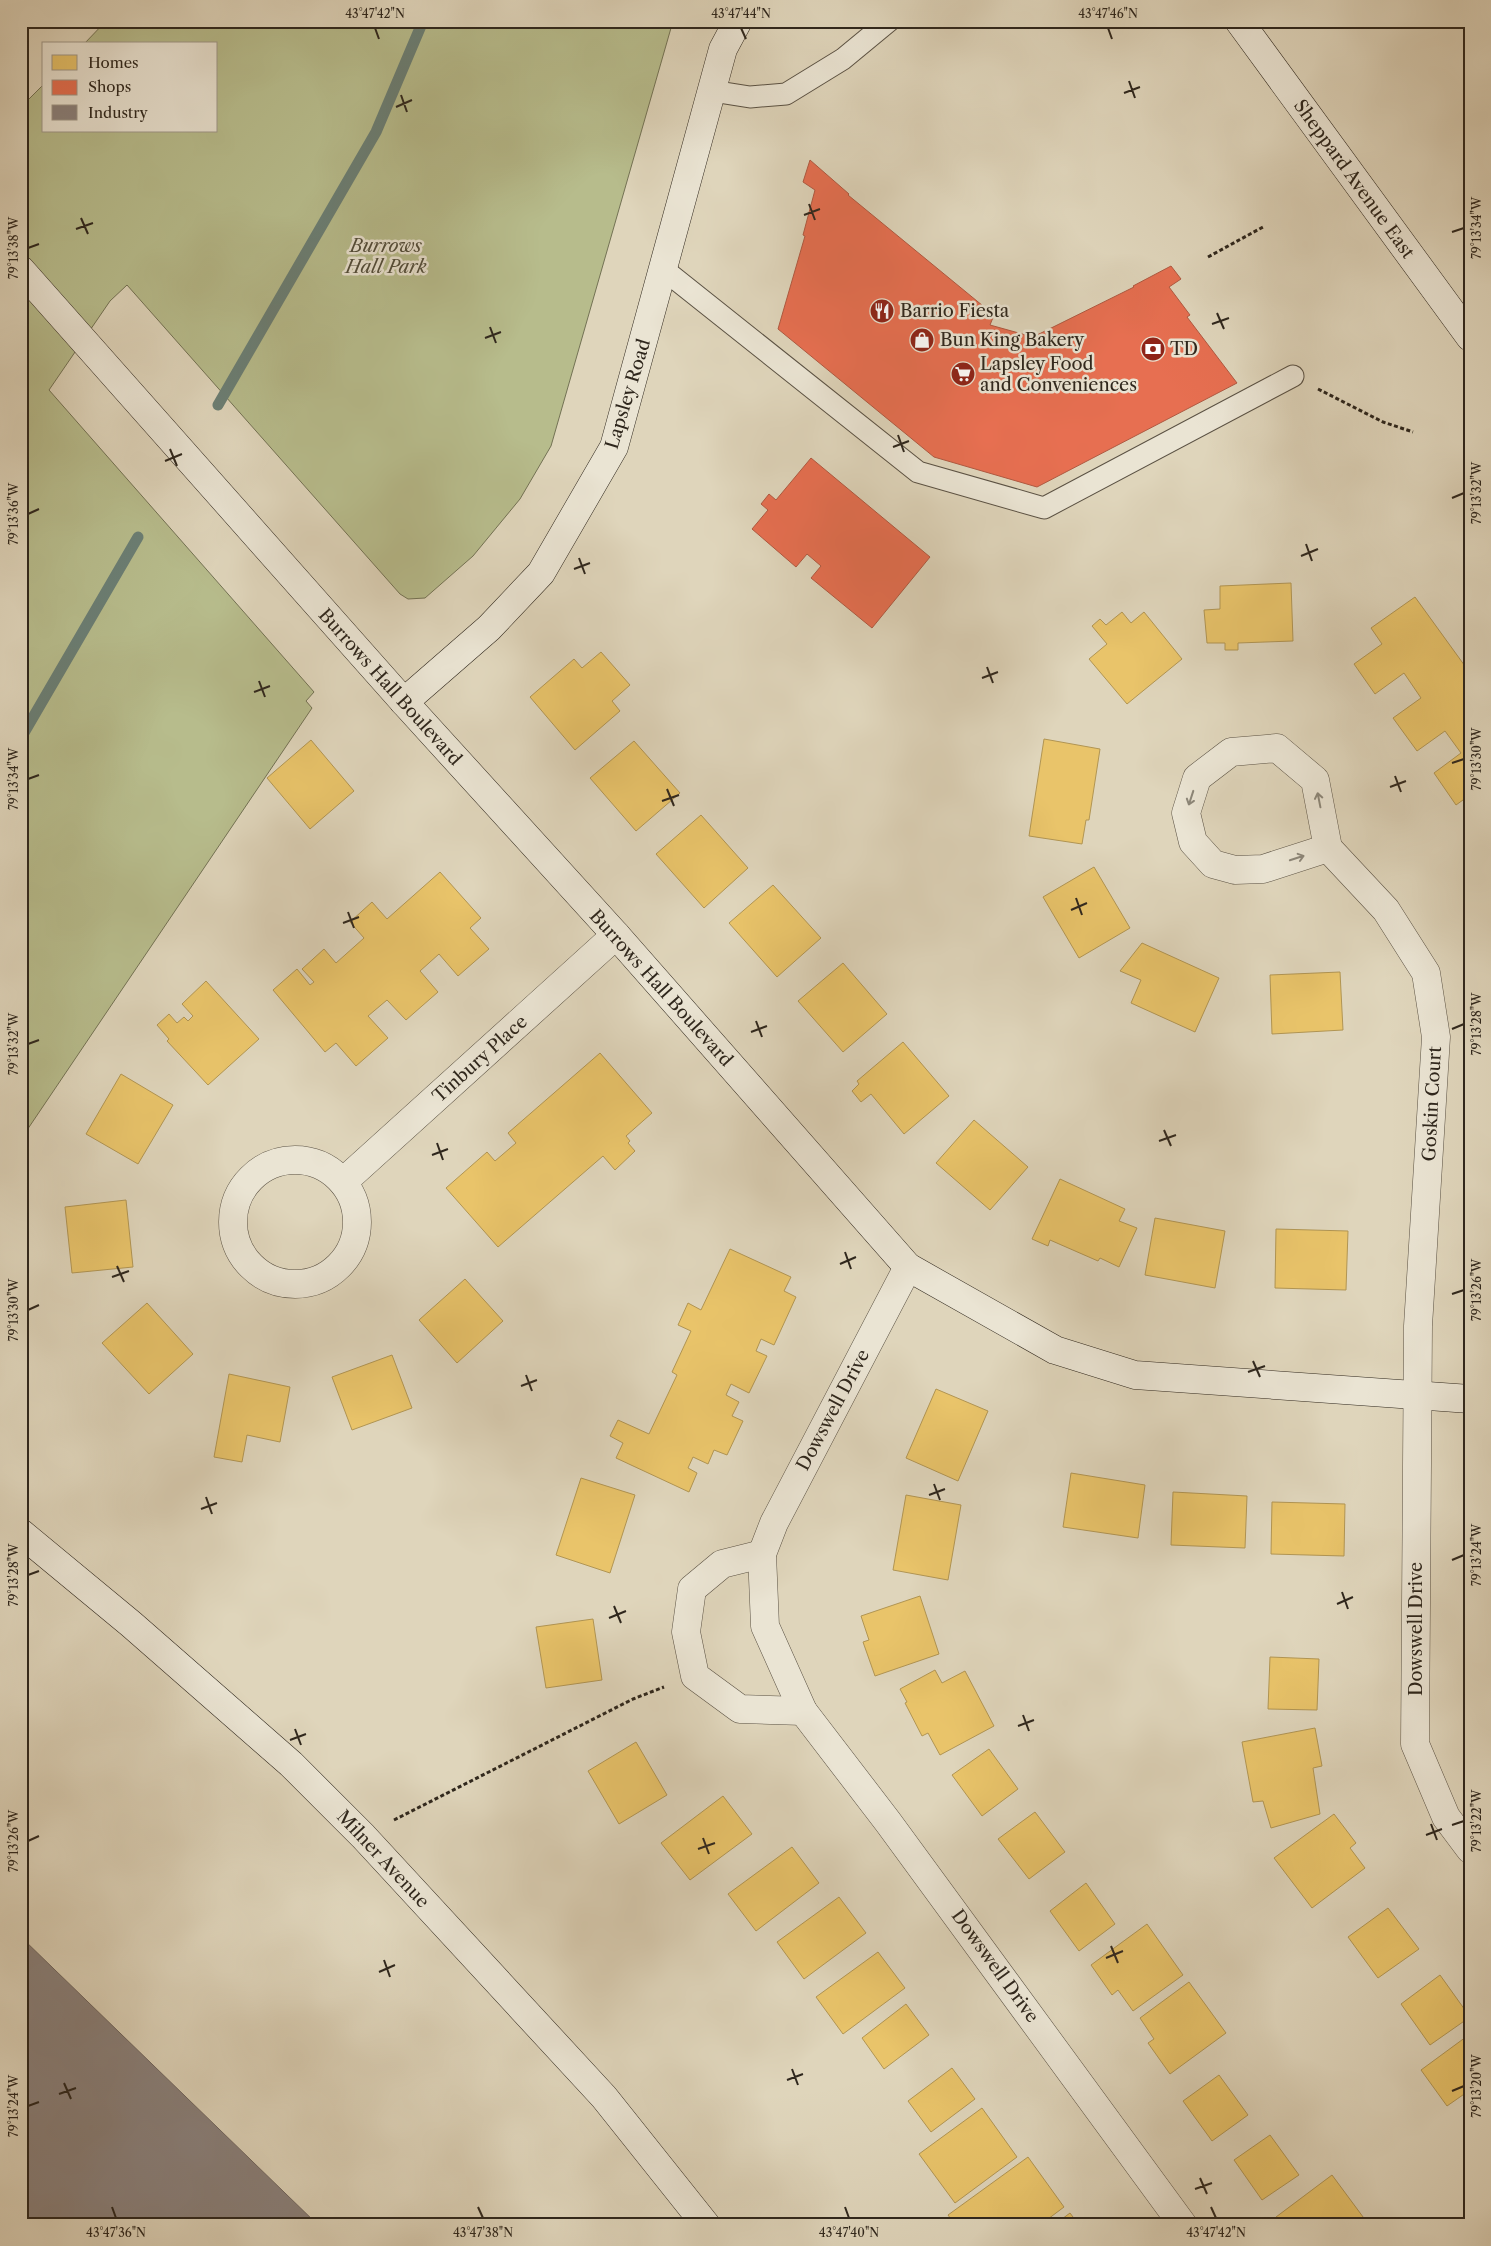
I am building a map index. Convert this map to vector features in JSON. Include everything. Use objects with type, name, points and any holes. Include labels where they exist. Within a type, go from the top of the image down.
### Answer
[{"type":"street","name":"Lapsley Road","points":[[404,702],[489,628],[542,573],[614,447],[723,49],[738,21]]},
{"type":"street","name":"Sheppard Avenue East","points":[[1238,21],[1470,337]]},
{"type":"street","name":"Burrows Hall Boulevard","points":[[21,270],[404,702],[616,936],[908,1267],[1055,1350],[1135,1375],[1470,1399]]},
{"type":"street","points":[[1277,748],[1315,780],[1328,848],[1263,869],[1235,870],[1213,864],[1193,842],[1186,813],[1197,778],[1232,752],[1277,748]]},
{"type":"street","name":"Goskin Court","points":[[1328,848],[1386,910],[1426,973],[1436,1037],[1418,1326],[1416,1395]]},
{"type":"street","name":"Tinbury Place","points":[[343,1182],[616,936]]},
{"type":"street","points":[[285,1160],[306,1160],[326,1168],[343,1182],[353,1199],[357,1219],[355,1239],[347,1257],[333,1271],[316,1281],[296,1284],[277,1282],[259,1273],[245,1259],[235,1242],[232,1220],[237,1199],[248,1181],[265,1167],[285,1160]]},
{"type":"street","name":"Dowswell Drive","points":[[908,1267],[774,1523],[762,1554],[765,1626],[803,1711],[894,1830],[1183,2225]]},
{"type":"street","name":"Dowswell Drive","points":[[1416,1395],[1415,1744],[1446,1817],[1470,1849]]},
{"type":"street","name":"Milner Avenue","points":[[21,1533],[131,1624],[291,1764],[363,1836],[604,2096],[706,2225]]},
{"type":"street","points":[[762,1554],[722,1564],[692,1589],[686,1632],[695,1676],[740,1709],[803,1711]]},
{"type":"lane","points":[[712,91],[750,97],[786,94],[843,59],[889,21]]},
{"type":"lane","points":[[663,269],[918,472],[1044,508],[1293,376]]},
{"type":"path","points":[[1208,257],[1263,226]]},
{"type":"path","points":[[1293,376],[1382,422],[1413,432]]},
{"type":"path","points":[[363,1836],[632,1699],[695,1676]]},
{"type":"green space","name":"Burrows Hall Park","points":[[106,21],[673,21],[551,446],[520,499],[473,556],[425,598],[408,599],[400,594],[127,285],[110,301],[49,390],[314,692],[306,701],[312,708],[21,1139],[21,107],[42,86],[42,132],[218,132],[218,42],[86,42]]},
{"type":"building: Homes","points":[[1291,583],[1293,641],[1238,643],[1238,650],[1225,650],[1225,643],[1207,643],[1204,610],[1220,609],[1220,586]]},
{"type":"building: Homes","points":[[1415,597],[1470,673],[1470,795],[1456,805],[1434,773],[1461,753],[1445,731],[1417,751],[1393,718],[1421,698],[1404,673],[1375,694],[1354,664],[1382,644],[1371,628]]},
{"type":"building: Homes","points":[[1122,612],[1131,623],[1144,612],[1182,659],[1127,704],[1089,659],[1107,644],[1092,626],[1100,619],[1106,625]]},
{"type":"building: Homes","points":[[601,652],[630,685],[612,701],[620,711],[575,750],[530,697],[574,659],[582,668]]},
{"type":"building: Homes","points":[[1044,739],[1100,749],[1089,820],[1086,820],[1082,844],[1029,836]]},
{"type":"building: Homes","points":[[311,740],[354,791],[310,829],[267,778]]},
{"type":"building: Homes","points":[[634,741],[680,793],[636,831],[590,778]]},
{"type":"building: Homes","points":[[701,815],[748,868],[704,908],[656,854]]},
{"type":"building: Homes","points":[[1094,867],[1130,928],[1079,958],[1043,897]]},
{"type":"building: Homes","points":[[440,872],[481,918],[470,928],[489,949],[458,976],[439,954],[420,971],[438,992],[406,1020],[387,1000],[368,1016],[388,1038],[356,1066],[336,1043],[325,1052],[273,990],[297,969],[310,985],[314,982],[302,969],[324,949],[336,963],[364,938],[350,922],[372,902],[387,919]]},
{"type":"building: Homes","points":[[773,885],[821,938],[777,977],[729,923]]},
{"type":"building: Homes","points":[[1142,943],[1219,978],[1195,1032],[1131,1003],[1141,980],[1120,971]]},
{"type":"building: Homes","points":[[843,963],[887,1014],[843,1052],[798,1001]]},
{"type":"building: Homes","points":[[1340,972],[1343,1030],[1272,1034],[1270,975]]},
{"type":"building: Homes","points":[[206,981],[259,1039],[208,1085],[167,1041],[169,1039],[157,1025],[169,1014],[177,1023],[184,1017],[188,1021],[193,1016],[182,1004]]},
{"type":"building: Homes","points":[[903,1042],[949,1096],[904,1134],[871,1094],[861,1102],[852,1091],[859,1084],[857,1081]]},
{"type":"building: Homes","points":[[600,1053],[652,1113],[626,1136],[630,1141],[628,1143],[635,1151],[615,1170],[603,1156],[498,1247],[446,1188],[487,1152],[495,1161],[516,1143],[508,1133]]},
{"type":"building: Homes","points":[[121,1074],[173,1105],[138,1164],[86,1134]]},
{"type":"building: Homes","points":[[974,1120],[1028,1167],[990,1210],[936,1163]]},
{"type":"building: Homes","points":[[1060,1179],[1125,1209],[1119,1221],[1137,1228],[1119,1267],[1100,1258],[1098,1261],[1050,1240],[1048,1246],[1032,1239]]},
{"type":"building: Homes","points":[[126,1200],[133,1267],[72,1273],[65,1207]]},
{"type":"building: Homes","points":[[1155,1218],[1225,1231],[1215,1288],[1145,1275]]},
{"type":"building: Homes","points":[[1276,1229],[1348,1231],[1346,1290],[1275,1288]]},
{"type":"building: Homes","points":[[730,1249],[791,1277],[784,1291],[796,1297],[774,1345],[761,1339],[756,1351],[767,1356],[749,1393],[731,1384],[726,1395],[739,1402],[732,1416],[743,1421],[727,1455],[714,1450],[708,1464],[693,1457],[688,1468],[697,1473],[689,1492],[616,1458],[623,1443],[610,1436],[618,1420],[649,1434],[677,1375],[672,1372],[691,1331],[678,1325],[688,1303],[701,1310]]},
{"type":"building: Homes","points":[[465,1279],[503,1321],[457,1363],[419,1320]]},
{"type":"building: Homes","points":[[147,1303],[193,1354],[149,1394],[102,1343]]},
{"type":"building: Homes","points":[[392,1355],[412,1408],[352,1430],[332,1377]]},
{"type":"building: Homes","points":[[229,1374],[290,1387],[280,1442],[247,1435],[242,1462],[214,1457]]},
{"type":"building: Homes","points":[[936,1389],[988,1411],[958,1481],[906,1458]]},
{"type":"building: Homes","points":[[1071,1473],[1145,1485],[1138,1538],[1063,1527]]},
{"type":"building: Homes","points":[[581,1478],[635,1495],[610,1573],[556,1555]]},
{"type":"building: Homes","points":[[1173,1492],[1247,1496],[1245,1548],[1171,1545]]},
{"type":"building: Homes","points":[[906,1495],[961,1505],[948,1580],[893,1570]]},
{"type":"building: Homes","points":[[1272,1502],[1345,1504],[1344,1556],[1271,1554]]},
{"type":"building: Homes","points":[[920,1596],[939,1654],[875,1676],[863,1642],[869,1640],[861,1616]]},
{"type":"building: Homes","points":[[593,1619],[602,1680],[546,1688],[536,1627]]},
{"type":"building: Homes","points":[[1270,1657],[1319,1659],[1317,1710],[1268,1709]]},
{"type":"building: Homes","points":[[935,1670],[942,1683],[965,1671],[994,1726],[940,1755],[928,1733],[922,1736],[900,1689]]},
{"type":"building: Homes","points":[[1315,1728],[1322,1766],[1313,1768],[1320,1814],[1271,1828],[1263,1801],[1253,1802],[1242,1742]]},
{"type":"building: Homes","points":[[636,1742],[667,1795],[619,1824],[588,1771]]},
{"type":"building: Homes","points":[[989,1749],[1018,1789],[982,1816],[952,1775]]},
{"type":"building: Homes","points":[[723,1796],[752,1834],[690,1880],[661,1843]]},
{"type":"building: Homes","points":[[1035,1812],[1065,1852],[1029,1879],[998,1839]]},
{"type":"building: Homes","points":[[1334,1814],[1356,1843],[1350,1848],[1365,1868],[1312,1908],[1274,1858]]},
{"type":"building: Homes","points":[[792,1847],[819,1883],[756,1931],[728,1894]]},
{"type":"building: Homes","points":[[1086,1883],[1115,1924],[1079,1951],[1050,1911]]},
{"type":"building: Homes","points":[[839,1897],[866,1933],[804,1979],[777,1942]]},
{"type":"building: Homes","points":[[1388,1908],[1419,1949],[1378,1978],[1348,1937]]},
{"type":"building: Homes","points":[[1147,1924],[1183,1975],[1133,2011],[1118,1990],[1112,1995],[1091,1965]]},
{"type":"building: Homes","points":[[878,1952],[905,1988],[843,2034],[816,1997]]},
{"type":"building: Homes","points":[[1440,1975],[1470,2017],[1430,2045],[1401,2004]]},
{"type":"building: Homes","points":[[1189,1982],[1226,2033],[1170,2074],[1148,2043],[1154,2039],[1140,2018]]},
{"type":"building: Homes","points":[[906,2004],[929,2035],[884,2069],[862,2038]]},
{"type":"building: Homes","points":[[1470,2034],[1470,2090],[1447,2106],[1421,2070]]},
{"type":"building: Homes","points":[[952,2068],[975,2099],[931,2132],[908,2101]]},
{"type":"building: Homes","points":[[1219,2075],[1248,2115],[1212,2141],[1183,2101]]},
{"type":"building: Homes","points":[[982,2108],[1017,2157],[955,2203],[919,2154]]},
{"type":"building: Homes","points":[[1270,2135],[1299,2175],[1262,2200],[1234,2160]]},
{"type":"building: Homes","points":[[1028,2157],[1064,2207],[1040,2225],[981,2225],[977,2218],[969,2225],[955,2225],[948,2215]]},
{"type":"building: Homes","points":[[1332,2175],[1369,2225],[1282,2225],[1276,2217]]},
{"type":"building: Homes","points":[[1070,2213],[1079,2225],[1054,2225]]},
{"type":"building: Shops","points":[[810,160],[848,195],[994,315],[990,325],[1033,337],[1134,287],[1171,266],[1181,279],[1169,287],[1190,315],[1187,317],[1237,383],[1037,487],[934,457],[778,329],[805,236],[803,235],[815,190],[803,182]]},
{"type":"building: Shops","points":[[811,458],[930,557],[872,628],[811,578],[821,566],[807,554],[796,567],[752,529],[768,510],[761,504],[769,494],[776,500]]},
{"type":"building: Industry","points":[[21,1937],[318,2225],[21,2225]]},
{"type":"waterway","points":[[218,405],[376,132],[423,21]]},
{"type":"waterway","points":[[21,738],[138,537]]},
{"type":"place","name":"Barrio Fiesta","points":[[882,311]]},
{"type":"place","name":"Bun King Bakery","points":[[922,340]]},
{"type":"place","name":"TD","points":[[1153,349]]},
{"type":"place","name":"Lapsley Food and Conveniences","points":[[963,374]]}]
